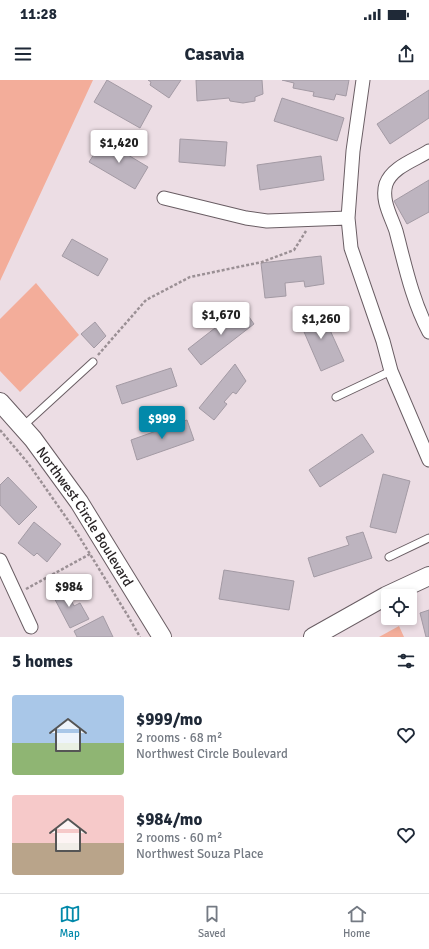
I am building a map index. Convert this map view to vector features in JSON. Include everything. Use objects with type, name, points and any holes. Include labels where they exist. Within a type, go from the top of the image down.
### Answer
[{"type":"main road","name":"Northwest Circle Boulevard","points":[[0,402],[33,440],[79,502],[162,637]]},
{"type":"main road","points":[[313,637],[386,596],[429,576]]},
{"type":"street","points":[[363,80],[354,151],[348,218],[351,248],[384,341],[391,371],[429,460]]},
{"type":"street","points":[[429,151],[395,171],[387,183],[385,198],[389,215],[395,228],[412,292],[429,332]]},
{"type":"street","points":[[164,198],[246,218],[267,220],[348,218]]},
{"type":"street","points":[[0,560],[31,627]]},
{"type":"lane","points":[[22,427],[92,362]]},
{"type":"lane","points":[[336,397],[391,371]]},
{"type":"lane","points":[[389,557],[429,538]]},
{"type":"path","points":[[92,362],[146,300],[190,277],[262,262],[294,250],[313,219]]},
{"type":"path","points":[[0,430],[28,463],[90,554],[140,637]]},
{"type":"path","points":[[17,594],[106,546]]},
{"type":"shaded area","points":[[0,80],[93,80],[0,281]]},
{"type":"shaded area","points":[[36,283],[79,335],[20,392],[0,371],[0,319]]},
{"type":"shaded area","points":[[399,626],[404,637],[379,637]]},
{"type":"building","points":[[107,80],[152,106],[140,128],[94,102]]},
{"type":"building","points":[[148,80],[181,80],[169,98],[150,85],[151,82]]},
{"type":"building","points":[[196,80],[262,80],[263,94],[255,97],[255,101],[243,103],[230,101],[229,98],[197,101]]},
{"type":"building","points":[[282,80],[349,80],[346,96],[336,94],[334,100],[313,96],[314,92],[293,88],[294,83]]},
{"type":"building","points":[[429,90],[429,118],[390,144],[377,124]]},
{"type":"building","points":[[282,98],[344,118],[337,141],[274,121]]},
{"type":"building","points":[[180,139],[227,142],[225,166],[179,162]]},
{"type":"building","points":[[103,140],[148,167],[135,189],[89,162]]},
{"type":"building","points":[[321,156],[324,180],[260,190],[257,165]]},
{"type":"building","points":[[429,180],[429,212],[407,224],[394,201]]},
{"type":"building","points":[[72,239],[108,259],[98,276],[62,256]]},
{"type":"building","points":[[321,256],[324,284],[305,287],[304,281],[285,283],[286,296],[265,298],[261,263]]},
{"type":"building","points":[[242,307],[254,324],[201,365],[188,349]]},
{"type":"building","points":[[320,308],[344,361],[321,371],[298,318]]},
{"type":"building","points":[[95,322],[106,336],[94,348],[81,334]]},
{"type":"building","points":[[235,364],[246,381],[236,394],[233,392],[224,402],[227,404],[214,420],[199,408]]},
{"type":"building","points":[[171,368],[177,386],[122,404],[116,386]]},
{"type":"building","points":[[187,420],[194,440],[137,460],[131,440]]},
{"type":"building","points":[[362,434],[374,452],[320,487],[309,470]]},
{"type":"building","points":[[383,474],[410,481],[396,533],[370,527]]},
{"type":"building","points":[[8,477],[37,507],[19,525],[0,505],[0,485]]},
{"type":"building","points":[[34,522],[61,544],[47,562],[37,553],[34,556],[18,543]]},
{"type":"building","points":[[363,532],[372,558],[314,577],[308,558],[349,545],[346,537]]},
{"type":"building","points":[[224,570],[294,581],[289,610],[219,599]]},
{"type":"building","points":[[64,586],[74,606],[80,603],[89,619],[70,628],[51,592]]},
{"type":"building","points":[[429,610],[429,637],[426,637],[420,613]]},
{"type":"building","points":[[103,616],[113,637],[77,637],[74,631]]}]
